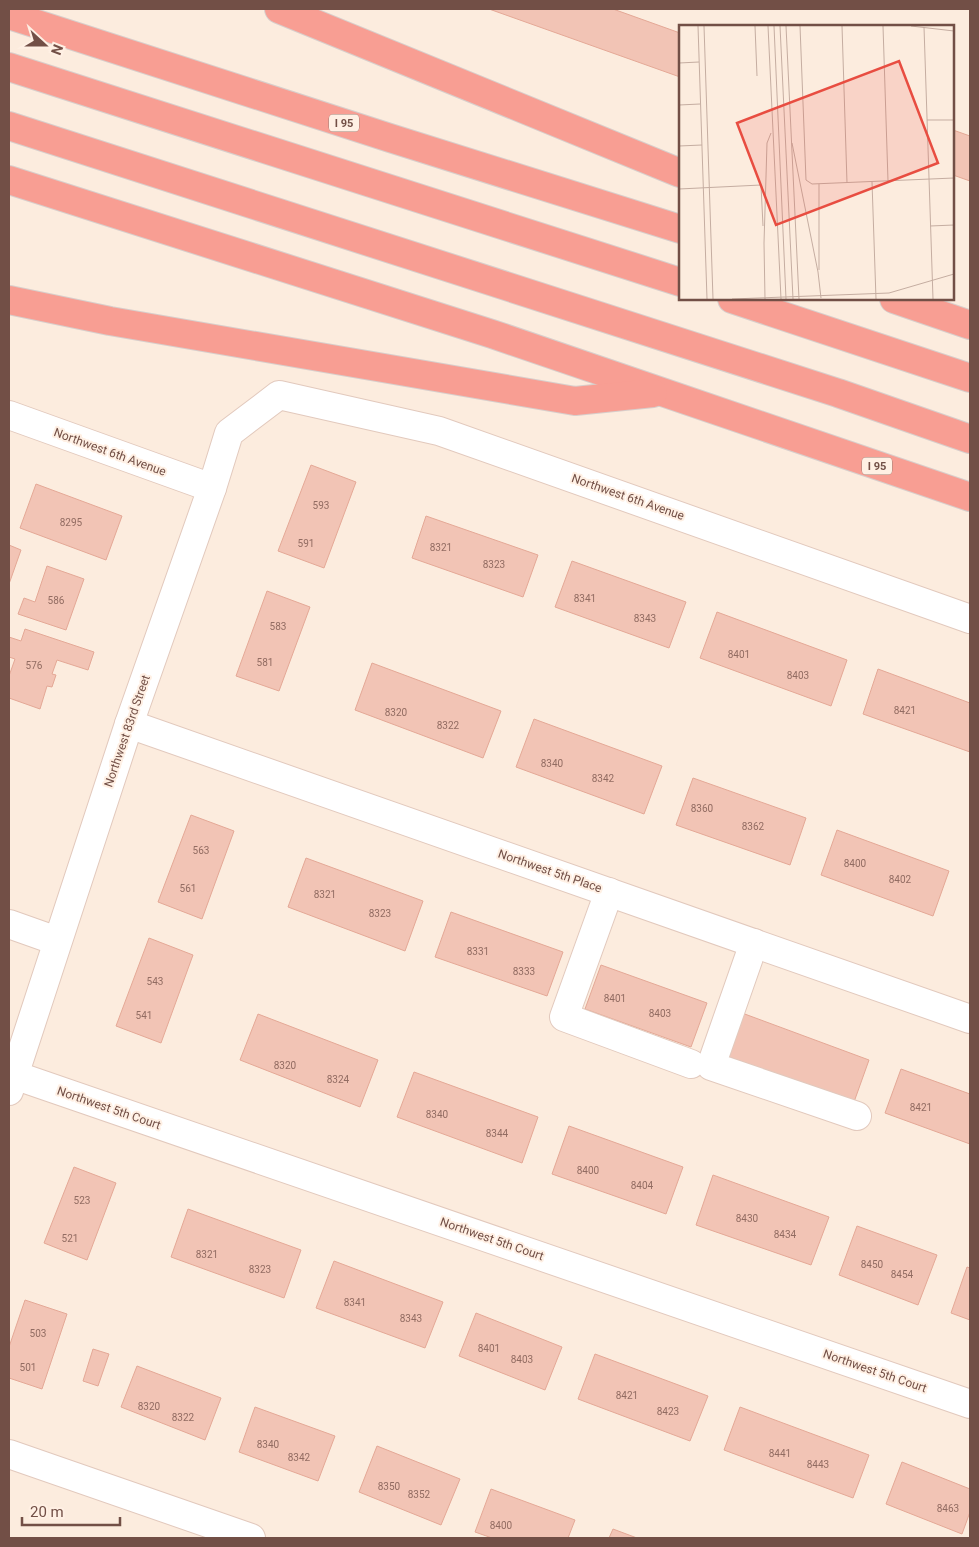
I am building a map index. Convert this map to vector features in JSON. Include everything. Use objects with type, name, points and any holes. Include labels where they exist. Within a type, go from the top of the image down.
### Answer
[{"type":"highway","points":[[279,9],[679,173]]},
{"type":"highway","name":"I 95","points":[[9,15],[679,229]]},
{"type":"highway","points":[[9,68],[679,282]]},
{"type":"highway","points":[[9,126],[838,393],[970,439]]},
{"type":"highway","name":"I 95","points":[[9,180],[492,334],[970,497]]},
{"type":"highway","points":[[9,300],[119,322],[575,401],[662,392]]},
{"type":"highway","points":[[735,300],[970,378]]},
{"type":"highway","points":[[897,300],[970,325]]},
{"type":"street","name":"Northwest 83rd Street","points":[[11,1083],[56,941],[129,724],[212,488],[229,433],[279,395]]},
{"type":"street","name":"Northwest 6th Avenue","points":[[279,395],[439,431],[970,619]]},
{"type":"street","name":"Northwest 6th Avenue","points":[[9,415],[212,488]]},
{"type":"street","name":"Northwest 5th Place","points":[[129,724],[970,1019]]},
{"type":"street","points":[[609,892],[564,1017],[690,1064]]},
{"type":"street","points":[[9,924],[56,941]]},
{"type":"street","points":[[754,943],[711,1066],[857,1116]]},
{"type":"street","name":"Northwest 5th Court","points":[[11,1083],[970,1404]]},
{"type":"street","points":[[9,1454],[250,1538]]},
{"type":"building","points":[[489,9],[613,9],[679,33],[679,77]]},
{"type":"building","points":[[954,130],[970,136],[970,181],[954,175]]},
{"type":"building","points":[[311,465],[356,482],[324,568],[278,551]]},
{"type":"building","points":[[36,484],[122,516],[106,560],[20,528]]},
{"type":"building","points":[[426,516],[538,555],[523,597],[412,558]]},
{"type":"building","points":[[9,545],[21,550],[9,584]]},
{"type":"building","points":[[572,561],[686,602],[669,648],[555,607]]},
{"type":"building","points":[[47,566],[84,579],[66,630],[18,614],[24,598],[35,602]]},
{"type":"building","points":[[267,591],[310,607],[279,691],[236,676]]},
{"type":"building","points":[[717,612],[847,660],[831,706],[700,658]]},
{"type":"building","points":[[25,629],[94,652],[88,670],[57,660],[52,674],[56,675],[52,687],[47,686],[40,709],[9,698],[9,676],[15,659],[9,657],[9,637],[21,641]]},
{"type":"building","points":[[372,663],[501,711],[483,758],[355,710]]},
{"type":"building","points":[[878,669],[970,703],[970,752],[863,714]]},
{"type":"building","points":[[534,719],[662,766],[644,814],[516,767]]},
{"type":"building","points":[[693,778],[806,818],[790,865],[676,825]]},
{"type":"building","points":[[191,815],[234,831],[202,919],[158,902]]},
{"type":"building","points":[[837,830],[949,871],[933,916],[821,875]]},
{"type":"building","points":[[306,858],[423,901],[405,951],[288,907]]},
{"type":"building","points":[[451,912],[563,952],[547,996],[435,957]]},
{"type":"building","points":[[149,938],[193,955],[161,1043],[116,1026]]},
{"type":"building","points":[[601,965],[707,1003],[691,1047],[585,1009]]},
{"type":"building","points":[[742,1013],[869,1060],[854,1102],[726,1056]]},
{"type":"building","points":[[258,1014],[378,1060],[360,1107],[240,1060]]},
{"type":"building","points":[[901,1069],[970,1094],[970,1144],[885,1113]]},
{"type":"building","points":[[414,1072],[538,1117],[522,1163],[397,1117]]},
{"type":"building","points":[[569,1126],[683,1167],[666,1214],[552,1174]]},
{"type":"building","points":[[74,1167],[116,1183],[87,1260],[44,1243]]},
{"type":"building","points":[[713,1175],[829,1217],[811,1265],[696,1225]]},
{"type":"building","points":[[188,1209],[301,1250],[284,1298],[171,1257]]},
{"type":"building","points":[[857,1226],[937,1255],[918,1305],[839,1275]]},
{"type":"building","points":[[334,1261],[443,1302],[425,1348],[316,1308]]},
{"type":"building","points":[[967,1267],[970,1268],[970,1320],[951,1313]]},
{"type":"building","points":[[25,1300],[67,1314],[42,1389],[9,1378],[9,1347]]},
{"type":"building","points":[[476,1313],[562,1347],[545,1390],[459,1356]]},
{"type":"building","points":[[93,1349],[109,1354],[98,1386],[83,1381]]},
{"type":"building","points":[[595,1354],[708,1396],[690,1441],[578,1399]]},
{"type":"building","points":[[137,1366],[221,1398],[205,1440],[121,1407]]},
{"type":"building","points":[[255,1407],[335,1436],[318,1481],[239,1452]]},
{"type":"building","points":[[740,1407],[869,1455],[853,1498],[724,1450]]},
{"type":"building","points":[[377,1446],[460,1479],[441,1525],[359,1492]]},
{"type":"building","points":[[902,1462],[970,1489],[970,1512],[962,1534],[886,1504]]},
{"type":"building","points":[[491,1489],[575,1520],[568,1538],[492,1538],[475,1532]]},
{"type":"building","points":[[613,1529],[637,1538],[609,1538]]}]
